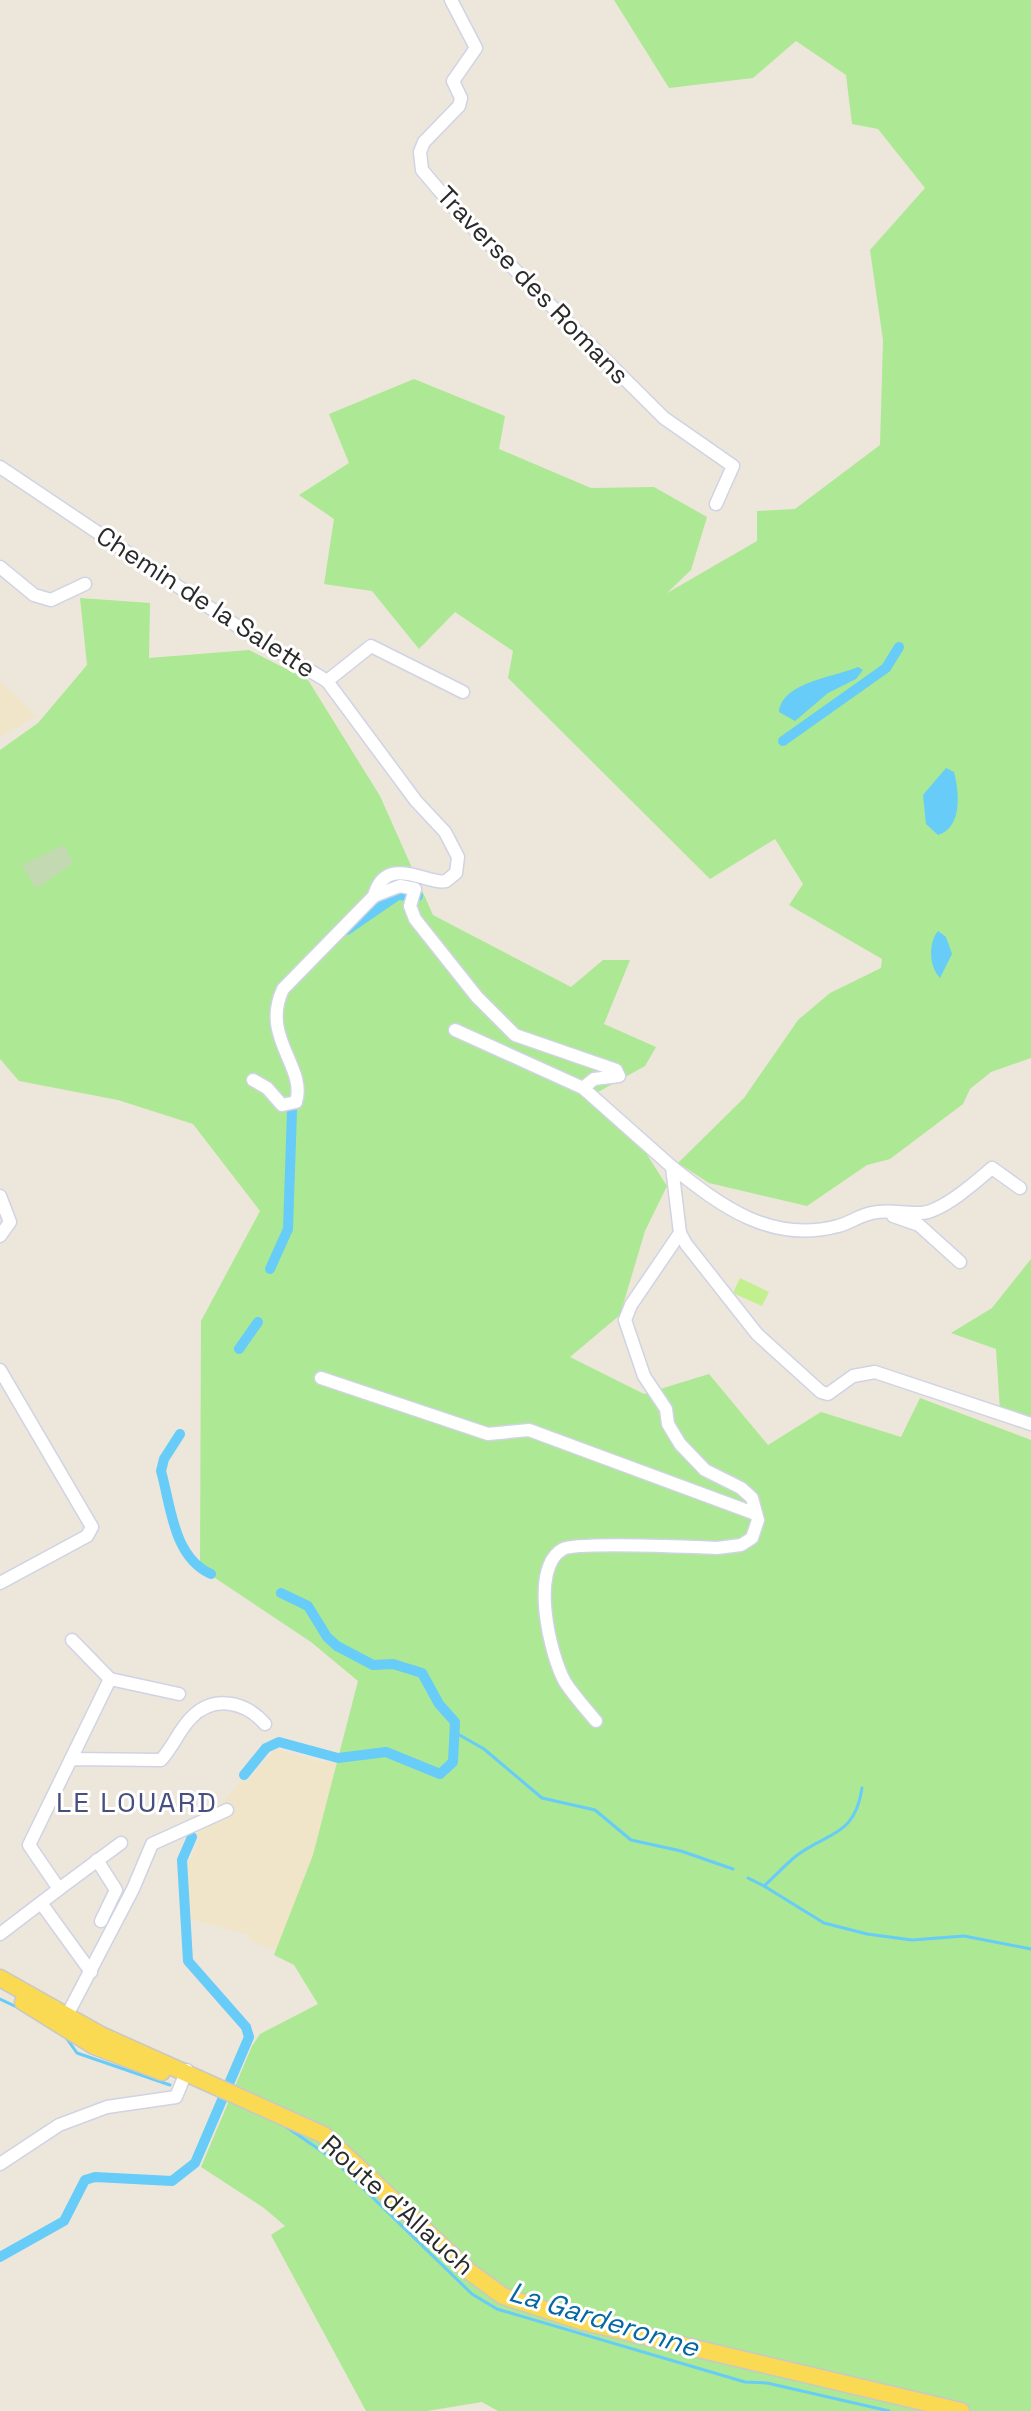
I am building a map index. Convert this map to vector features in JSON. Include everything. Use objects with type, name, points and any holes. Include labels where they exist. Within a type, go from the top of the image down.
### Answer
[{"type":"main road","name":"Route d'Allauch","points":[[0,1978],[11,1991],[64,2020],[94,2046],[228,2090],[324,2135],[486,2285],[524,2305],[961,2411]]},
{"type":"street","name":"Traverse des Romans","points":[[451,0],[476,48],[453,81],[461,98],[459,106],[424,142],[420,152],[422,170],[461,216],[664,418],[733,466],[716,504]]},
{"type":"street","name":"Chemin de la Salette","points":[[0,467],[243,630],[327,681],[416,801],[445,832],[458,857],[456,873],[446,881],[434,881],[417,873],[399,873],[387,878],[374,896]]},
{"type":"street","points":[[0,567],[34,595],[51,600],[85,584]]},
{"type":"street","points":[[327,681],[371,646],[463,692]]},
{"type":"street","points":[[253,1080],[267,1088],[282,1105],[290,1106],[298,1097],[300,1088],[287,1061],[276,1023],[276,1004],[283,989],[374,896],[400,886],[409,886],[414,896],[410,906],[415,919],[477,997],[515,1035],[616,1070],[619,1076],[594,1079],[583,1088]]},
{"type":"street","points":[[455,1030],[583,1088],[706,1194],[765,1227],[823,1229],[874,1212],[922,1213],[937,1209],[968,1190],[992,1168],[1020,1188]]},
{"type":"street","points":[[672,1167],[680,1233],[757,1334],[821,1392],[828,1394],[853,1376],[875,1372],[1031,1424]]},
{"type":"street","points":[[0,1196],[10,1222],[0,1236]]},
{"type":"street","points":[[874,1212],[919,1225],[960,1262]]},
{"type":"street","points":[[596,1721],[565,1682],[553,1649],[545,1606],[547,1570],[553,1557],[574,1545],[717,1548],[741,1545],[752,1538],[758,1520],[752,1498],[741,1488],[705,1470],[680,1444],[668,1424],[666,1409],[644,1376],[625,1320],[631,1305],[680,1233]]},
{"type":"street","points":[[0,1370],[92,1527],[87,1536],[0,1583]]},
{"type":"street","points":[[321,1378],[488,1434],[529,1430],[756,1514]]},
{"type":"street","points":[[72,1640],[110,1679],[179,1694]]},
{"type":"street","points":[[59,1889],[29,1845],[110,1679]]},
{"type":"street","points":[[71,1759],[161,1760],[188,1720],[210,1706],[234,1703],[245,1706],[265,1724]]},
{"type":"street","points":[[64,2020],[91,1972],[152,1844],[227,1810]]},
{"type":"street","points":[[0,1934],[121,1843]]},
{"type":"street","points":[[97,1860],[116,1890],[101,1921]]},
{"type":"street","points":[[41,1903],[91,1972]]},
{"type":"street","points":[[0,2164],[59,2125],[107,2107],[176,2097],[185,2075]]},
{"type":"shaded area","points":[[0,681],[37,716],[0,737]]},
{"type":"shaded area","points":[[275,1749],[320,1762],[352,1762],[290,1956],[251,1941],[247,1934],[190,1919],[185,1861],[191,1858],[199,1839],[196,1835],[243,1778],[248,1781]]},
{"type":"green space","points":[[614,0],[1031,0],[1031,1058],[991,1072],[970,1089],[963,1104],[890,1159],[867,1165],[807,1206],[709,1183],[678,1163],[744,1098],[798,1020],[830,993],[881,968],[882,959],[789,905],[803,884],[775,839],[710,879],[508,678],[513,651],[455,612],[419,649],[372,591],[324,584],[334,519],[299,495],[349,463],[329,414],[414,379],[505,416],[499,449],[591,488],[654,487],[707,517],[691,570],[667,593],[757,541],[757,511],[795,509],[880,445],[883,340],[870,250],[925,188],[878,129],[852,124],[846,75],[796,41],[753,78],[669,88]]},
{"type":"green space","points":[[80,598],[150,603],[149,658],[249,650],[308,680],[380,796],[433,915],[571,987],[603,960],[630,960],[604,1024],[656,1047],[645,1066],[598,1092],[635,1136],[667,1186],[645,1231],[620,1315],[570,1357],[644,1394],[709,1374],[768,1445],[821,1412],[901,1437],[920,1398],[1031,1440],[1031,2411],[498,2411],[482,2402],[427,2411],[366,2411],[271,2235],[285,2226],[264,2208],[201,2167],[252,2046],[260,2034],[318,2004],[294,1965],[274,1955],[313,1855],[358,1681],[311,1642],[200,1568],[201,1321],[260,1211],[193,1124],[118,1100],[19,1081],[0,1059],[0,750],[38,723],[87,665]]},
{"type":"green space","points":[[64,845],[73,863],[36,889],[22,865]]},
{"type":"green space","points":[[1031,1259],[1031,1423],[1000,1410],[996,1349],[951,1333],[992,1308]]},
{"type":"green space","points":[[740,1278],[769,1292],[762,1306],[733,1293]]},
{"type":"water","points":[[858,667],[863,670],[856,679],[828,693],[795,721],[779,712],[782,702],[799,687]]},
{"type":"water","points":[[946,768],[954,772],[957,808],[952,825],[938,835],[926,824],[923,795]]},
{"type":"water","points":[[938,931],[946,937],[952,954],[940,978],[931,955]]},
{"type":"waterway","points":[[783,741],[886,668],[899,647]]},
{"type":"waterway","points":[[347,930],[398,895],[418,896]]},
{"type":"waterway","points":[[270,1269],[288,1229],[292,1111]]},
{"type":"waterway","points":[[239,1349],[258,1322]]},
{"type":"waterway","points":[[180,1434],[164,1459],[161,1471],[181,1543],[198,1566],[211,1574]]},
{"type":"waterway","points":[[244,1775],[266,1748],[279,1742],[338,1758],[386,1752],[440,1774],[453,1762],[455,1722],[439,1704],[422,1673],[393,1664],[373,1665],[337,1646],[327,1637],[308,1606],[281,1593]]},
{"type":"waterway","points":[[456,1733],[484,1749],[542,1798],[595,1810],[631,1840],[681,1851],[733,1869]]},
{"type":"waterway","points":[[748,1878],[764,1886],[796,1856],[846,1825],[853,1816],[862,1788]]},
{"type":"waterway","points":[[0,2257],[64,2221],[85,2180],[95,2177],[172,2181],[195,2163],[249,2037],[246,2027],[188,1961],[182,1860],[192,1837]]},
{"type":"waterway","points":[[764,1886],[824,1923],[867,1934],[912,1940],[964,1936],[1031,1949]]},
{"type":"waterway","name":"La Garderonne","points":[[0,1999],[21,2009]]},
{"type":"waterway","name":"La Garderonne","points":[[62,2032],[77,2053],[170,2085]]},
{"type":"waterway","name":"La Garderonne","points":[[285,2126],[333,2159],[472,2294],[497,2309],[745,2382],[767,2383],[889,2411]]},
{"type":"district","name":"LE LOUARD","points":[[137,1802]]}]
